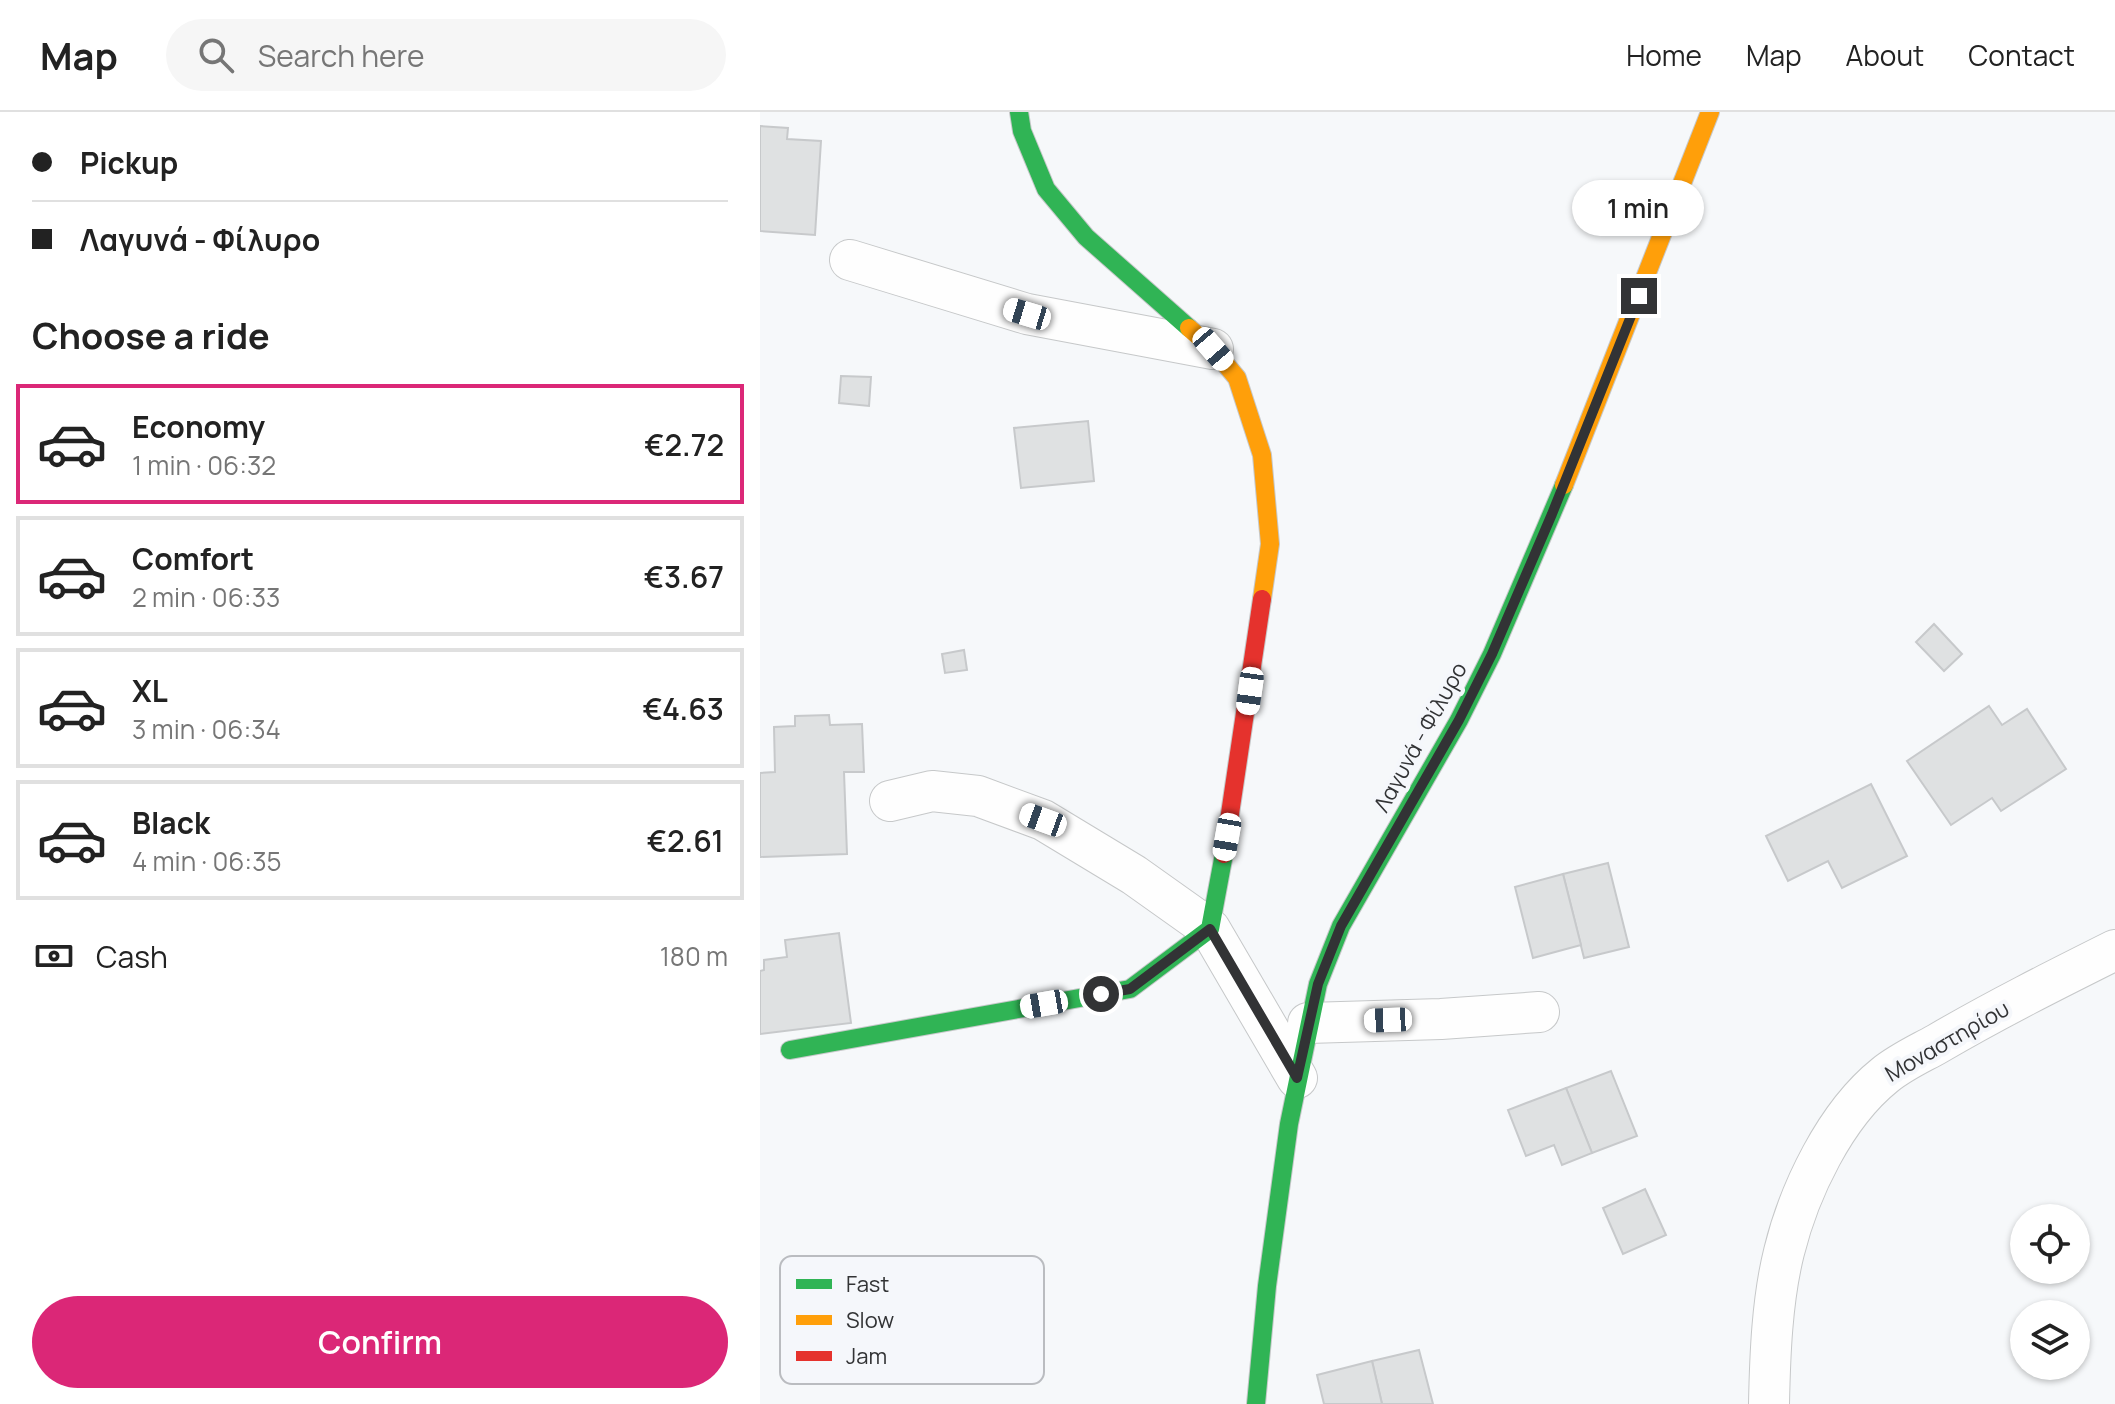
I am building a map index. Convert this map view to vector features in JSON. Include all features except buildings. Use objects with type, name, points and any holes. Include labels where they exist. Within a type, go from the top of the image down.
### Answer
[{"type":"street","points":[[790,1050],[1130,989],[1210,929],[1233,807],[1270,544],[1262,455],[1237,378],[1213,349],[1086,237],[1046,189],[1022,131],[1019,112]]},
{"type":"street","name":"Λαγυνά - Φίλυρο","points":[[1256,1404],[1269,1272],[1297,1078],[1318,984],[1341,926],[1459,720],[1492,654],[1552,514],[1710,112]]},
{"type":"street","points":[[850,260],[1027,314],[1213,349]]},
{"type":"street","points":[[890,801],[932,791],[978,796],[1043,820],[1134,875],[1210,929],[1297,1078]]},
{"type":"street","name":"Μοναστηρίου","points":[[1769,1404],[1774,1322],[1784,1252],[1818,1162],[1848,1115],[1867,1091],[1902,1063],[1974,1022],[2115,950]]},
{"type":"street","points":[[1308,1023],[1539,1012]]},
{"type":"traffic: fast","points":[[1019,112],[1022,131],[1046,189],[1086,237],[1189,328]]},
{"type":"traffic: fast","points":[[1256,1404],[1267,1286],[1289,1124],[1318,984],[1341,926],[1459,720],[1492,654],[1564,485]]},
{"type":"traffic: fast","points":[[790,1050],[1130,989],[1210,929],[1224,854]]},
{"type":"traffic: slow","points":[[1564,485],[1710,112]]},
{"type":"traffic: slow","points":[[1189,328],[1213,349],[1237,378],[1262,455],[1270,544],[1262,599]]},
{"type":"traffic: jam","points":[[1224,854],[1262,599]]},
{"type":"route","points":[[1101,994],[1130,989],[1210,929],[1297,1078],[1318,984],[1341,926],[1427,778],[1492,654],[1639,296]]}]
